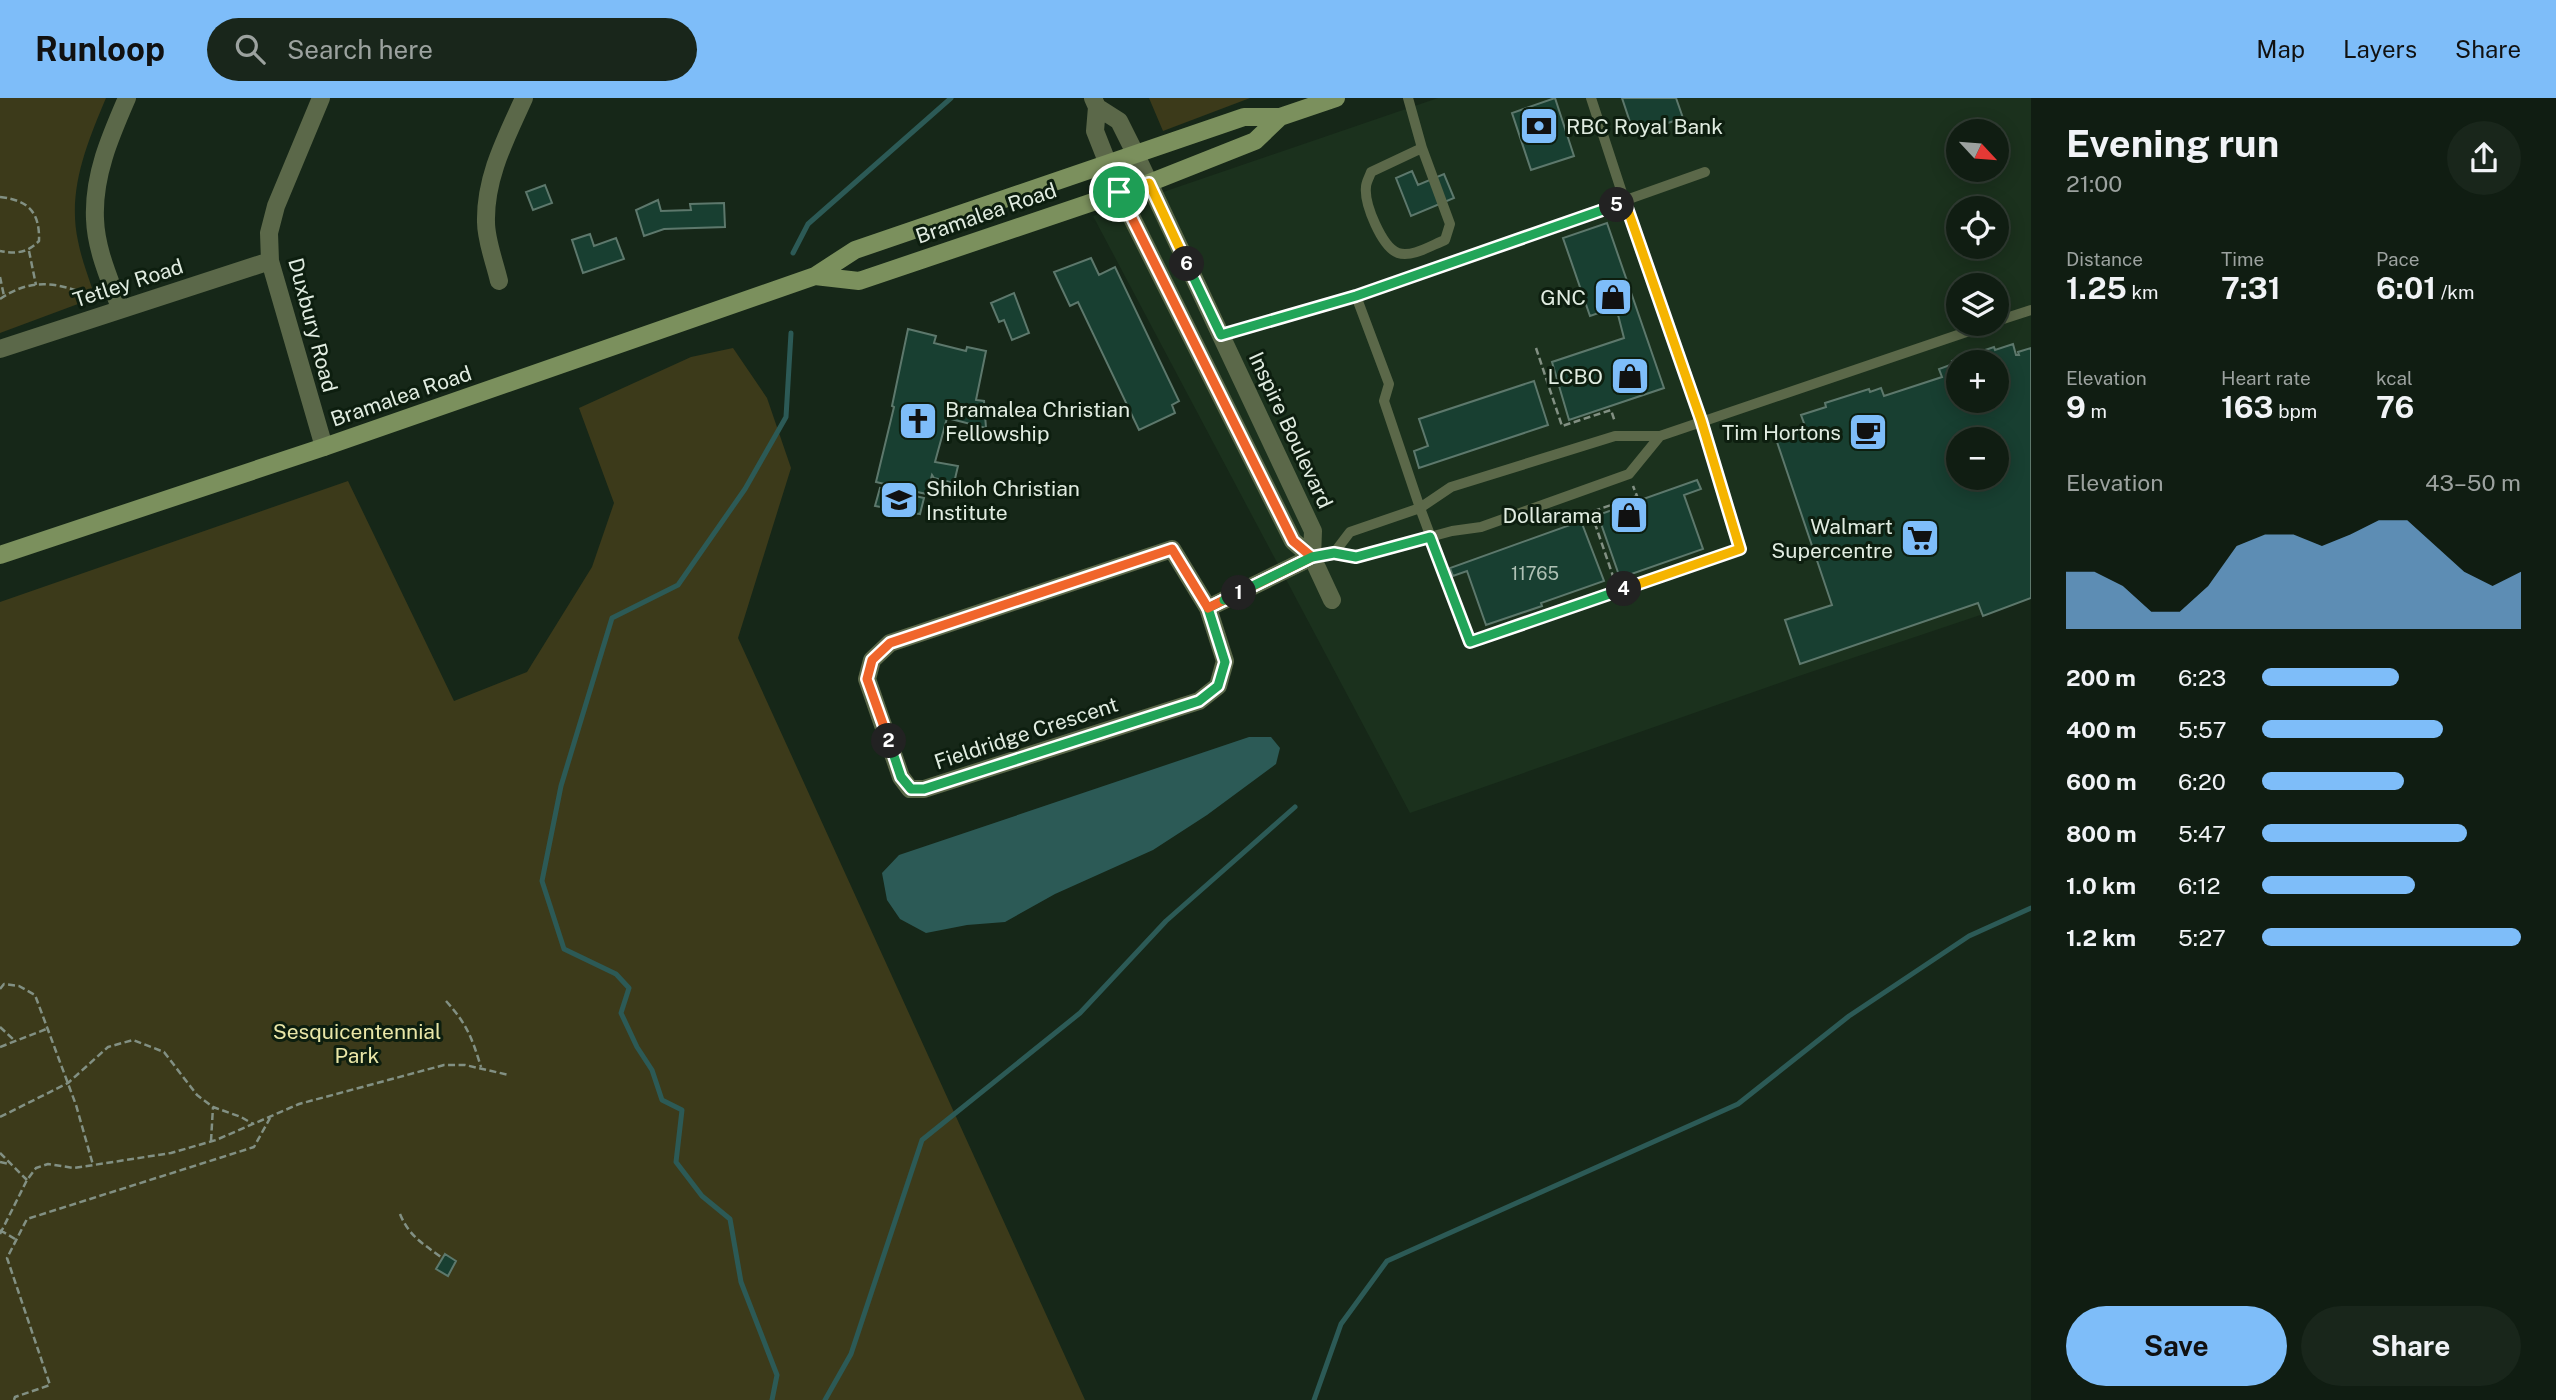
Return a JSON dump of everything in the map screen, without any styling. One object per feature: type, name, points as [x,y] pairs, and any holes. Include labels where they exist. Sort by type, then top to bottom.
[{"type":"main road","name":"Bramalea Road","points":[[0,555],[324,447],[815,276],[855,250],[1135,153],[1244,117],[1280,117],[1336,98]]},
{"type":"main road","name":"Bramalea Road","points":[[815,276],[859,281],[1149,183],[1255,141],[1280,117]]},
{"type":"street","points":[[115,310],[95,219],[101,164],[127,98]]},
{"type":"street","name":"Duxbury Road","points":[[321,98],[276,206],[269,233],[270,261],[324,447]]},
{"type":"street","points":[[499,281],[486,224],[489,189],[498,157],[524,98]]},
{"type":"street","name":"Inspire Boulevard","points":[[1095,102],[1119,121],[1135,153],[1313,531],[1312,557]]},
{"type":"street","name":"Inspire Boulevard","points":[[1095,102],[1095,131],[1119,192],[1293,541],[1312,557],[1332,600]]},
{"type":"street","name":"Tetley Road","points":[[0,349],[270,261]]},
{"type":"street","name":"Fieldridge Crescent","points":[[1172,549],[1208,608],[1225,662],[1218,686],[1199,701],[924,789],[911,789],[901,777],[867,679],[872,660],[890,643],[1172,549]]},
{"type":"street","points":[[1208,608],[1312,557]]},
{"type":"lane","points":[[1408,98],[1422,148],[1450,223],[1445,240],[1414,253],[1399,253],[1383,242],[1368,204],[1366,187],[1371,172],[1422,148]]},
{"type":"lane","points":[[1356,296],[1390,384],[1384,401],[1430,537],[1470,642],[1740,549],[1701,420],[1591,98]]},
{"type":"lane","points":[[1221,335],[1356,296],[1705,172]]},
{"type":"lane","points":[[2009,317],[2031,310]]},
{"type":"lane","points":[[1334,553],[1350,532],[1420,508],[1451,487],[1615,436],[1660,436],[1954,336]]},
{"type":"lane","points":[[1312,557],[1334,553],[1356,557],[1430,537],[1481,527],[1629,474],[1660,436]]},
{"type":"path","points":[[0,197],[23,202],[34,212],[39,228],[39,241],[29,251],[0,251]]},
{"type":"path","points":[[29,251],[36,285]]},
{"type":"path","points":[[0,277],[4,296]]},
{"type":"path","points":[[0,299],[15,289],[46,283],[95,297],[115,310]]},
{"type":"path","points":[[1591,512],[1619,591]]},
{"type":"path","points":[[0,989],[4,984],[19,986],[35,995],[68,1083],[93,1166]]},
{"type":"path","points":[[446,1002],[463,1020],[471,1034],[481,1067]]},
{"type":"path","points":[[0,1027],[15,1041]]},
{"type":"path","points":[[0,1047],[49,1028]]},
{"type":"path","points":[[0,1117],[68,1083],[108,1047],[133,1040],[164,1052],[197,1095],[212,1107],[253,1124]]},
{"type":"path","points":[[16,1239],[0,1232],[27,1180],[36,1168],[48,1164],[74,1168],[171,1153],[211,1141],[299,1104],[444,1065],[481,1067],[509,1075]]},
{"type":"path","points":[[211,1141],[212,1107]]},
{"type":"path","points":[[14,1400],[15,1397],[50,1385],[7,1258],[27,1219],[254,1147],[271,1116]]},
{"type":"path","points":[[0,1153],[27,1180]]},
{"type":"path","points":[[0,1163],[9,1164]]},
{"type":"path","points":[[400,1214],[412,1236],[441,1257]]},
{"type":"shaded area","points":[[1438,98],[2031,98],[2031,598],[1799,676],[1410,813],[1093,216]]},
{"type":"green space","points":[[0,98],[106,98],[86,150],[75,204],[78,241],[92,288],[86,301],[0,333]]},
{"type":"green space","points":[[1149,98],[1250,98],[1163,131]]},
{"type":"green space","name":"Sesquicentennial Park","points":[[733,348],[767,398],[791,468],[738,638],[1085,1400],[0,1400],[0,602],[348,481],[454,701],[527,672],[592,567],[614,503],[579,408],[691,357]]},
{"type":"water","points":[[1249,737],[1271,737],[1280,748],[1276,764],[1207,815],[1153,850],[1055,894],[1005,922],[967,925],[926,933],[900,919],[887,900],[882,873],[899,855]]},
{"type":"building","points":[[1555,98],[1574,156],[1531,170],[1512,113]]},
{"type":"building","points":[[1622,98],[1676,98],[1683,118],[1634,134]]},
{"type":"building","points":[[1412,171],[1418,185],[1444,174],[1454,198],[1411,216],[1396,178]]},
{"type":"building","points":[[545,185],[552,203],[533,210],[526,192]]},
{"type":"building","points":[[658,200],[661,211],[691,210],[690,204],[724,203],[725,227],[664,229],[644,236],[636,210]]},
{"type":"building","points":[[1607,223],[1664,388],[1569,420],[1552,362],[1624,338],[1616,307],[1590,316],[1563,238]]},
{"type":"building","points":[[590,234],[594,246],[616,238],[624,259],[583,273],[572,240]]},
{"type":"building","points":[[1091,258],[1099,275],[1115,267],[1179,401],[1172,405],[1175,413],[1139,430],[1078,302],[1070,306],[1054,272]]},
{"type":"building","points":[[1014,293],[1029,333],[1012,340],[1004,320],[999,322],[991,303]]},
{"type":"building","name":"Bramalea Christian Fellowship","points":[[908,329],[936,336],[934,343],[966,351],[967,347],[986,351],[976,400],[984,401],[986,428],[947,418],[935,462],[958,466],[954,483],[934,478],[932,475],[927,494],[907,490],[906,494],[924,498],[920,514],[875,506],[880,488],[901,493],[902,488],[876,482],[894,407],[892,406]]},
{"type":"building","name":"Walmart Supercentre","points":[[2013,344],[2016,355],[2019,355],[2018,352],[2031,348],[2031,598],[1983,616],[1978,603],[1800,664],[1785,620],[1832,605],[1775,436],[1805,426],[1801,415],[1826,407],[1825,403],[1869,389],[1870,392],[1881,388],[1884,396],[1942,377],[1939,369],[1946,366],[1946,413],[2009,413],[2009,350],[1995,350]]},
{"type":"building","points":[[1534,381],[1548,425],[1419,468],[1414,451],[1428,446],[1419,419]]},
{"type":"building","points":[[1697,480],[1701,489],[1684,495],[1703,549],[1620,578],[1598,515]]},
{"type":"building","points":[[1581,521],[1604,581],[1486,625],[1467,571],[1453,576],[1450,568]]},
{"type":"building","points":[[445,1254],[456,1261],[448,1276],[436,1269]]},
{"type":"waterway","points":[[793,253],[808,224],[951,98]]},
{"type":"waterway","points":[[772,1400],[777,1375],[741,1282],[730,1219],[702,1196],[676,1162],[682,1110],[662,1100],[652,1070],[637,1047],[621,1013],[629,988],[616,974],[564,949],[542,881],[561,786],[612,618],[678,585],[745,489],[786,417],[791,333]]},
{"type":"waterway","points":[[825,1400],[851,1354],[922,1140],[1080,1013],[1166,921],[1295,807]]},
{"type":"waterway","points":[[1314,1400],[1341,1324],[1387,1261],[1738,1104],[1849,1016],[1969,936],[2031,908]]},
{"type":"place","name":"RBC Royal Bank","points":[[1539,126]]},
{"type":"place","name":"GNC","points":[[1613,297]]},
{"type":"place","name":"LCBO","points":[[1630,376]]},
{"type":"place","name":"Bramalea Christian Fellowship","points":[[918,421]]},
{"type":"place","name":"Tim Hortons","points":[[1868,432]]},
{"type":"place","name":"Shiloh Christian Institute","points":[[899,500]]},
{"type":"place","name":"Dollarama","points":[[1629,515]]},
{"type":"place","name":"Walmart Supercentre","points":[[1920,538]]},
{"type":"route","points":[[1119,192],[1149,183],[1221,335],[1356,296],[1625,202],[1701,420],[1740,549],[1470,642],[1430,537],[1356,557],[1334,553],[1312,557],[1260,582],[1208,608],[1172,549],[890,643],[872,660],[867,679],[901,777],[911,789],[924,789],[1199,701],[1218,686],[1225,662],[1208,608],[1312,557],[1293,541],[1119,192]]}]
